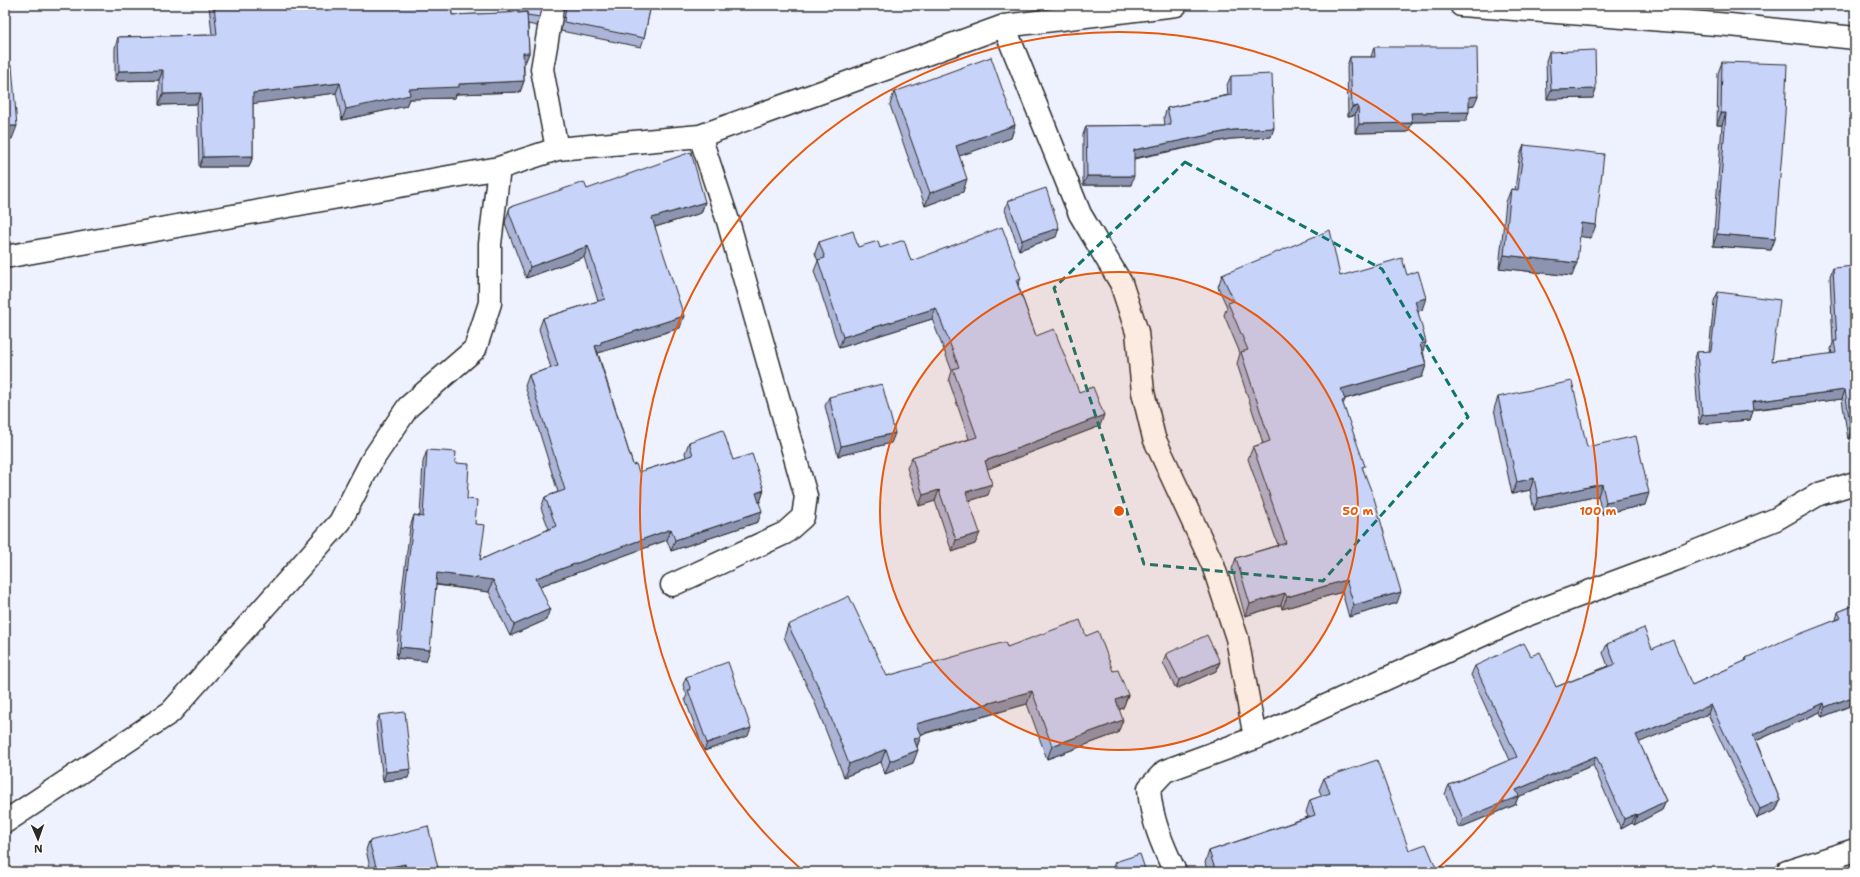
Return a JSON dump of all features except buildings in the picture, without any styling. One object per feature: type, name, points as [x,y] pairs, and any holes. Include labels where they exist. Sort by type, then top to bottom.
[{"type":"street","points":[[554,5],[542,69],[557,149]]},
{"type":"street","points":[[5,257],[499,168],[557,149],[700,136],[1004,26],[1176,5]]},
{"type":"street","points":[[1461,5],[1730,25],[1855,38]]},
{"type":"street","points":[[1004,26],[1080,214],[1121,283],[1137,332],[1143,392],[1154,438],[1213,565],[1237,638],[1255,738]]},
{"type":"street","points":[[672,585],[785,533],[803,517],[806,496],[728,221],[700,136]]},
{"type":"street","points":[[5,822],[171,712],[340,522],[371,462],[408,407],[475,349],[490,304],[490,244],[499,168]]},
{"type":"street","points":[[1175,872],[1158,835],[1150,808],[1149,788],[1165,771],[1255,738],[1524,616],[1682,557],[1776,519],[1819,494],[1855,483]]},
{"type":"street","points":[[1787,872],[1855,850]]},
{"type":"highlighted area","points":[[1185,162],[1382,269],[1468,417],[1323,581],[1144,564],[1054,288]]}]
